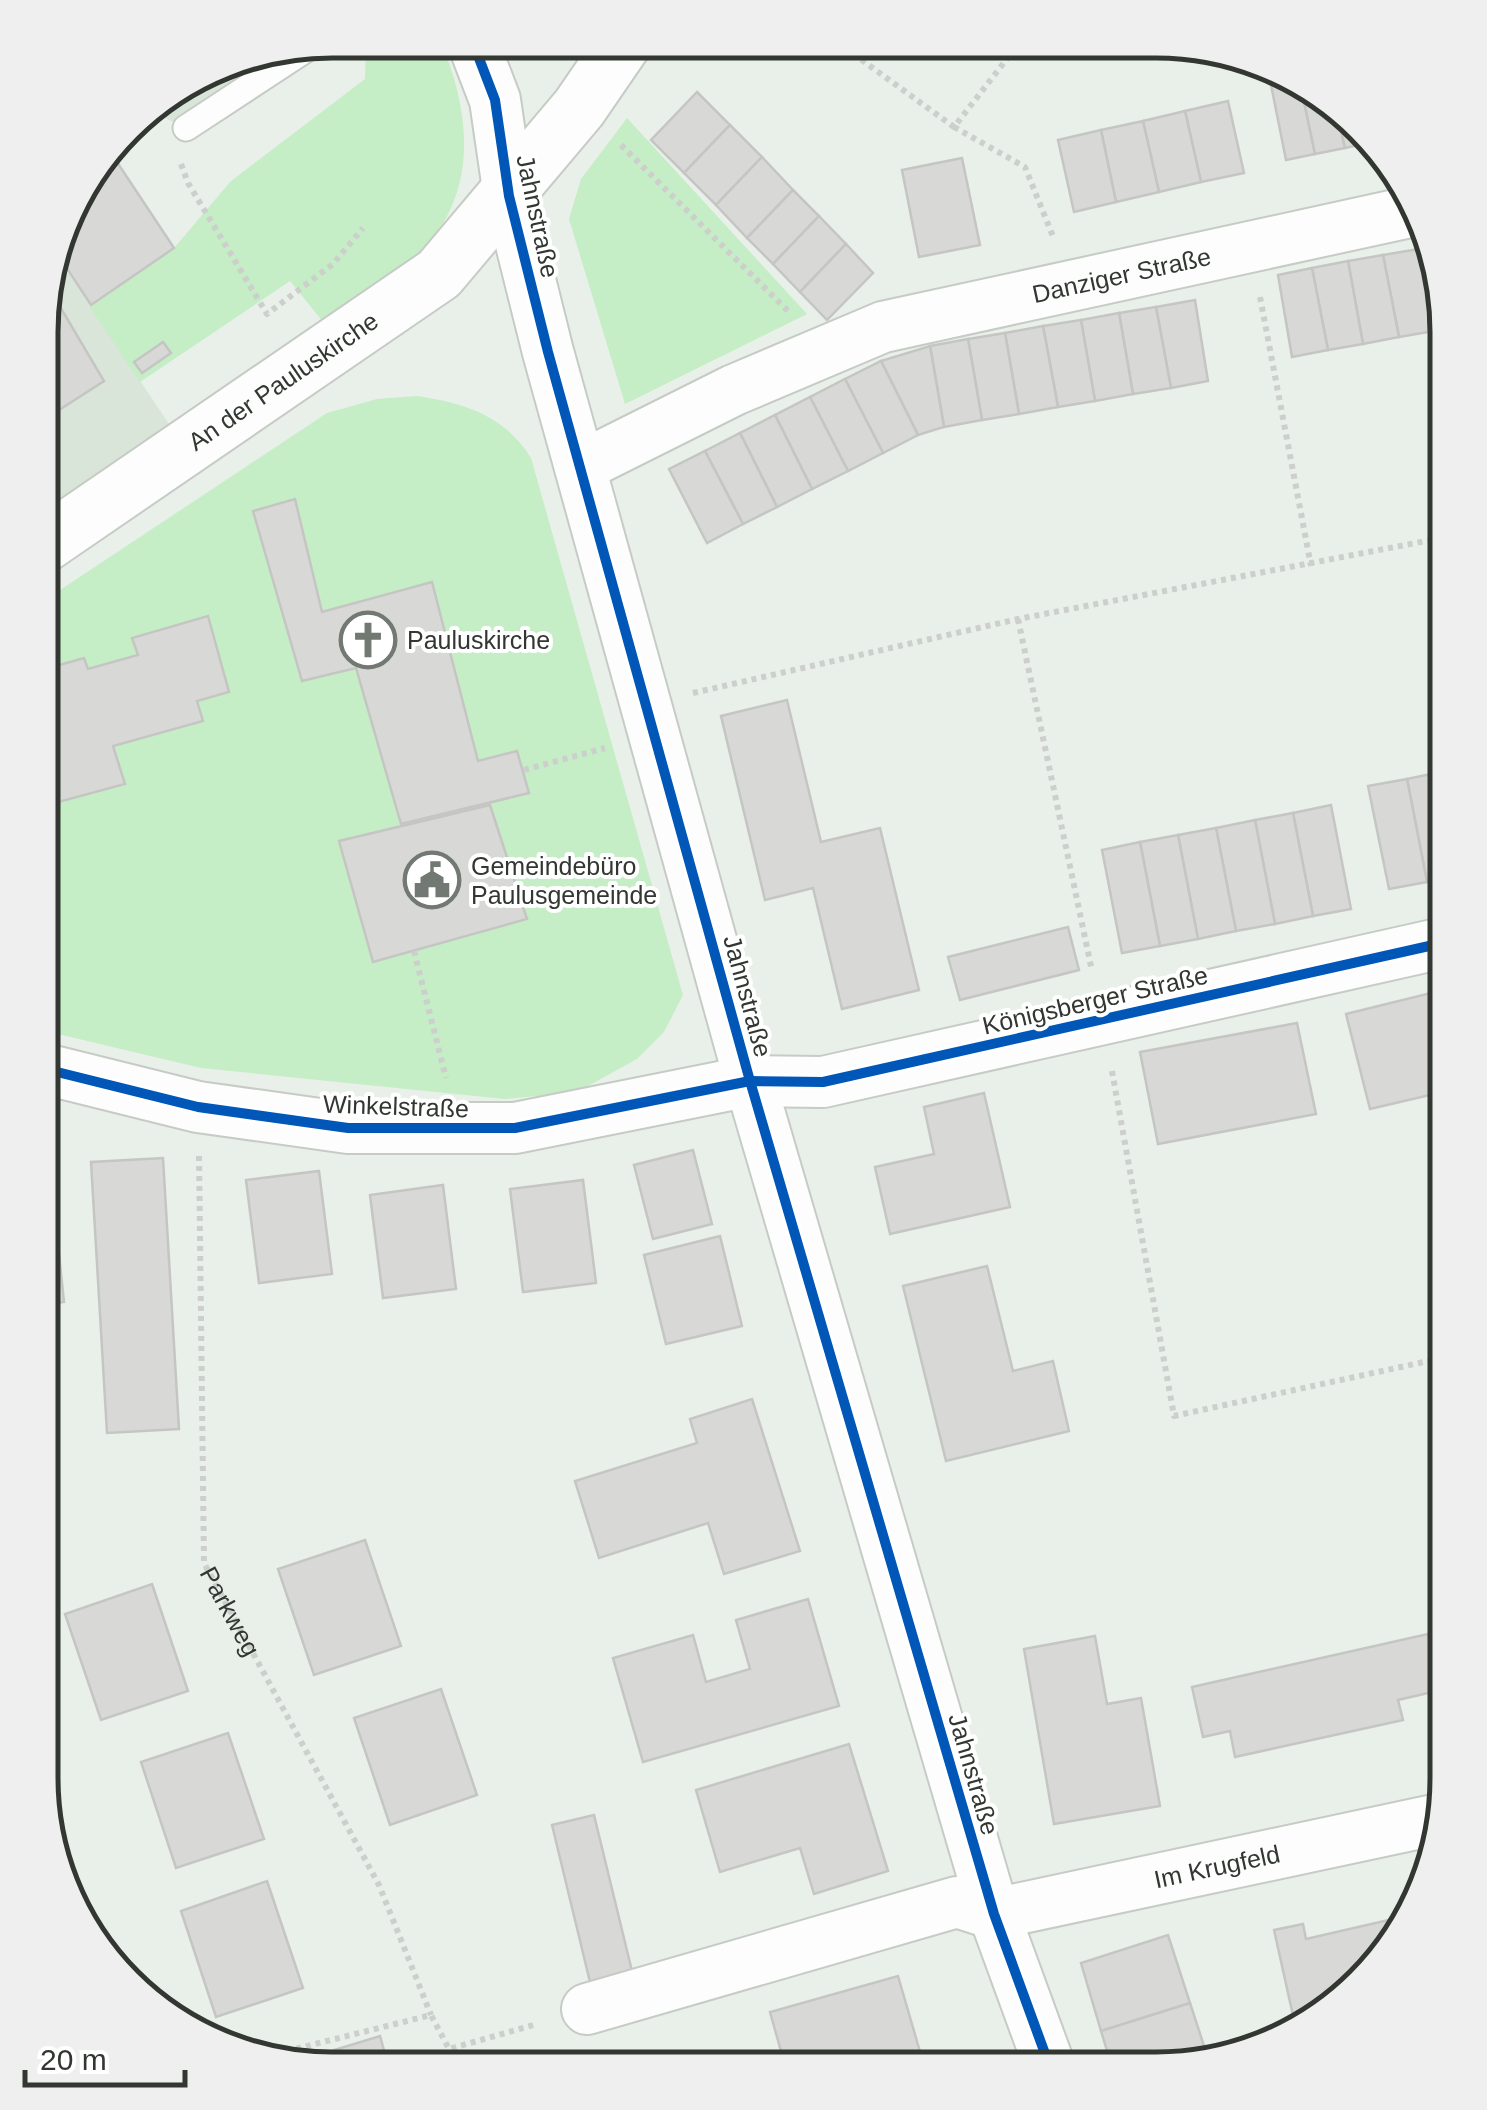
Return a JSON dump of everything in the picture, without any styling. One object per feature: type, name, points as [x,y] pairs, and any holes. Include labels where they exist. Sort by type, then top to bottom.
[{"type":"street","name":"Jahnstraße","points":[[479,58],[495,100],[508,196],[750,1081],[994,1914],[1045,2052]]},
{"type":"street","name":"An der Pauluskirche","points":[[58,535],[415,294],[459,254],[508,196],[612,58]]},
{"type":"street","name":"Danziger Straße","points":[[580,467],[826,348],[882,328],[1402,214]]},
{"type":"street","name":"Königsberger Straße","points":[[750,1081],[823,1082],[1430,946]]},
{"type":"street","name":"Winkelstraße","points":[[58,1072],[198,1107],[348,1128],[516,1128],[750,1081]]},
{"type":"street","name":"Im Krugfeld","points":[[994,1914],[1425,1822]]},
{"type":"street","points":[[587,2010],[957,1902],[994,1914]]},
{"type":"lane","points":[[186,128],[288,62]]},
{"type":"path","points":[[859,58],[954,127],[1025,167],[1074,288]]},
{"type":"path","points":[[954,127],[1008,58]]},
{"type":"path","points":[[186,128],[180,161],[188,183],[267,314],[333,264],[363,228]]},
{"type":"path","points":[[608,132],[826,348]]},
{"type":"path","points":[[1251,248],[1311,566]]},
{"type":"path","points":[[524,770],[652,719],[1018,619],[1430,541]]},
{"type":"path","points":[[1018,619],[1102,1019],[1174,1416],[1429,1361]]},
{"type":"path","points":[[414,951],[458,1128]]},
{"type":"path","points":[[294,2050],[431,2016],[449,2049],[587,2010]]},
{"type":"shaded area","points":[[287,62],[186,128],[163,117],[227,78]]},
{"type":"shaded area","points":[[65,269],[179,439],[58,522],[58,332]]},
{"type":"green space","points":[[366,58],[447,58],[458,95],[464,152],[452,206],[438,231],[407,264],[324,323],[290,281],[140,382],[90,307],[174,248],[231,181],[365,79]]},
{"type":"green space","points":[[627,118],[807,314],[625,404],[569,219],[581,179]]},
{"type":"green space","points":[[417,396],[467,407],[508,431],[531,458],[683,995],[664,1032],[637,1059],[577,1092],[505,1099],[201,1068],[58,1034],[58,591],[327,413],[377,399]]},
{"type":"building","points":[[1271,85],[1304,102],[1315,154],[1286,160]]},
{"type":"building","points":[[697,92],[730,125],[684,173],[651,140]]},
{"type":"building","points":[[1228,101],[1244,173],[1201,182],[1185,111]]},
{"type":"building","points":[[1304,102],[1341,131],[1345,148],[1315,154]]},
{"type":"building","points":[[1185,111],[1201,182],[1159,192],[1143,121]]},
{"type":"building","points":[[1143,121],[1159,192],[1116,202],[1101,130]]},
{"type":"building","points":[[730,125],[762,157],[716,205],[684,173]]},
{"type":"building","points":[[1101,130],[1116,202],[1074,212],[1058,140]]},
{"type":"building","points":[[1341,131],[1356,146],[1345,148]]},
{"type":"building","points":[[762,157],[793,190],[747,238],[716,205]]},
{"type":"building","points":[[962,158],[980,245],[919,257],[902,170]]},
{"type":"building","points":[[117,162],[174,248],[91,305],[66,267],[86,211]]},
{"type":"building","points":[[793,190],[819,216],[773,264],[747,238]]},
{"type":"building","points":[[819,216],[846,244],[800,292],[773,264]]},
{"type":"building","points":[[846,244],[873,273],[827,320],[800,292]]},
{"type":"building","points":[[1416,249],[1430,332],[1399,337],[1383,255]]},
{"type":"building","points":[[1383,255],[1399,337],[1363,344],[1348,261]]},
{"type":"building","points":[[1348,261],[1363,344],[1328,350],[1312,268]]},
{"type":"building","points":[[1312,268],[1328,350],[1292,357],[1278,275]]},
{"type":"building","points":[[1195,300],[1208,381],[1171,388],[1156,307]]},
{"type":"building","points":[[59,306],[104,381],[58,411]]},
{"type":"building","points":[[1156,307],[1171,388],[1133,394],[1119,313]]},
{"type":"building","points":[[1119,313],[1133,394],[1095,401],[1081,320]]},
{"type":"building","points":[[1081,320],[1095,401],[1058,407],[1043,326]]},
{"type":"building","points":[[1043,326],[1058,407],[1019,414],[1005,333]]},
{"type":"building","points":[[1005,333],[1019,414],[982,420],[968,339]]},
{"type":"building","points":[[968,339],[982,420],[944,427],[930,346]]},
{"type":"building","points":[[163,342],[171,353],[142,373],[134,362]]},
{"type":"building","points":[[930,346],[944,427],[918,435],[881,361]]},
{"type":"building","points":[[881,361],[918,435],[883,453],[845,379]]},
{"type":"building","points":[[845,379],[883,453],[848,471],[810,397]]},
{"type":"building","points":[[810,397],[848,471],[812,489],[775,415]]},
{"type":"building","points":[[775,415],[812,489],[777,507],[740,433]]},
{"type":"building","points":[[740,433],[777,507],[743,524],[705,451]]},
{"type":"building","points":[[705,451],[743,524],[707,543],[669,469]]},
{"type":"building","name":"Pauluskirche","points":[[295,499],[322,612],[432,582],[478,761],[517,751],[529,793],[401,824],[356,668],[302,681],[253,511]]},
{"type":"building","points":[[208,616],[229,692],[197,701],[203,721],[113,746],[125,784],[58,802],[58,665],[84,658],[88,669],[138,655],[132,638]]},
{"type":"building","points":[[787,700],[821,842],[880,828],[919,990],[842,1009],[813,888],[765,900],[721,716]]},
{"type":"building","points":[[1430,774],[1430,881],[1427,882],[1407,779]]},
{"type":"building","points":[[1407,779],[1427,882],[1389,889],[1368,786]]},
{"type":"building","name":"Gemeindebüro Paulusgemeinde","points":[[490,805],[527,919],[373,962],[339,841]]},
{"type":"building","points":[[1331,805],[1351,909],[1313,916],[1293,813]]},
{"type":"building","points":[[1293,813],[1313,916],[1275,924],[1255,820]]},
{"type":"building","points":[[1255,820],[1275,924],[1236,931],[1216,828]]},
{"type":"building","points":[[1216,828],[1236,931],[1198,939],[1178,835]]},
{"type":"building","points":[[1178,835],[1198,939],[1160,946],[1140,842]]},
{"type":"building","points":[[1140,842],[1160,946],[1122,953],[1102,850]]},
{"type":"building","points":[[1068,927],[1079,970],[960,1000],[948,957]]},
{"type":"building","points":[[1430,993],[1429,1095],[1370,1109],[1346,1014]]},
{"type":"building","points":[[1297,1023],[1316,1114],[1158,1144],[1140,1052]]},
{"type":"building","points":[[984,1093],[1010,1207],[890,1234],[875,1167],[934,1154],[924,1107]]},
{"type":"building","points":[[693,1150],[712,1224],[653,1239],[634,1165]]},
{"type":"building","points":[[163,1158],[179,1429],[107,1433],[91,1162]]},
{"type":"building","points":[[319,1171],[332,1274],[259,1283],[246,1180]]},
{"type":"building","points":[[583,1180],[596,1283],[523,1292],[510,1189]]},
{"type":"building","points":[[443,1185],[456,1289],[383,1298],[370,1195]]},
{"type":"building","points":[[720,1236],[742,1326],[666,1344],[644,1255]]},
{"type":"building","points":[[58,1244],[64,1302],[58,1303]]},
{"type":"building","points":[[987,1266],[1013,1371],[1053,1361],[1069,1431],[946,1461],[903,1286]]},
{"type":"building","points":[[752,1399],[800,1551],[724,1574],[708,1523],[599,1558],[575,1481],[697,1443],[690,1419]]},
{"type":"building","points":[[365,1540],[401,1646],[314,1675],[278,1569]]},
{"type":"building","points":[[152,1584],[188,1691],[101,1720],[65,1614]]},
{"type":"building","points":[[808,1599],[839,1706],[643,1762],[613,1658],[693,1635],[706,1682],[750,1669],[736,1620]]},
{"type":"building","points":[[1428,1634],[1429,1639],[1429,1693],[1398,1700],[1403,1720],[1235,1757],[1230,1731],[1203,1737],[1192,1687]]},
{"type":"building","points":[[1095,1636],[1107,1704],[1141,1698],[1160,1806],[1054,1824],[1024,1649]]},
{"type":"building","points":[[441,1689],[477,1795],[390,1825],[354,1718]]},
{"type":"building","points":[[228,1733],[264,1839],[176,1868],[141,1762]]},
{"type":"building","points":[[849,1744],[888,1871],[814,1894],[800,1848],[720,1872],[696,1790]]},
{"type":"building","points":[[594,1815],[632,1971],[590,1982],[552,1825]]},
{"type":"building","points":[[267,1881],[303,1988],[216,2017],[181,1911]]},
{"type":"building","points":[[1389,1920],[1361,1959],[1336,1984],[1293,2015],[1274,1930],[1303,1924],[1306,1939]]},
{"type":"building","points":[[1168,1935],[1190,2003],[1101,2031],[1081,1963]]},
{"type":"building","points":[[898,1976],[920,2052],[781,2052],[770,2012]]},
{"type":"building","points":[[1190,2003],[1204,2047],[1107,2052],[1101,2031]]},
{"type":"building","points":[[380,2036],[384,2052],[335,2052]]},
{"type":"cycle path","points":[[479,58],[495,100],[509,196],[548,352],[750,1081],[994,1914],[1044,2052]]},
{"type":"cycle path","points":[[58,1072],[198,1107],[348,1128],[515,1128],[750,1081],[823,1082],[1430,946]]},
{"type":"place","name":"Pauluskirche","points":[[368,640]]},
{"type":"place","name":"Gemeindebüro Paulusgemeinde","points":[[432,880]]}]
